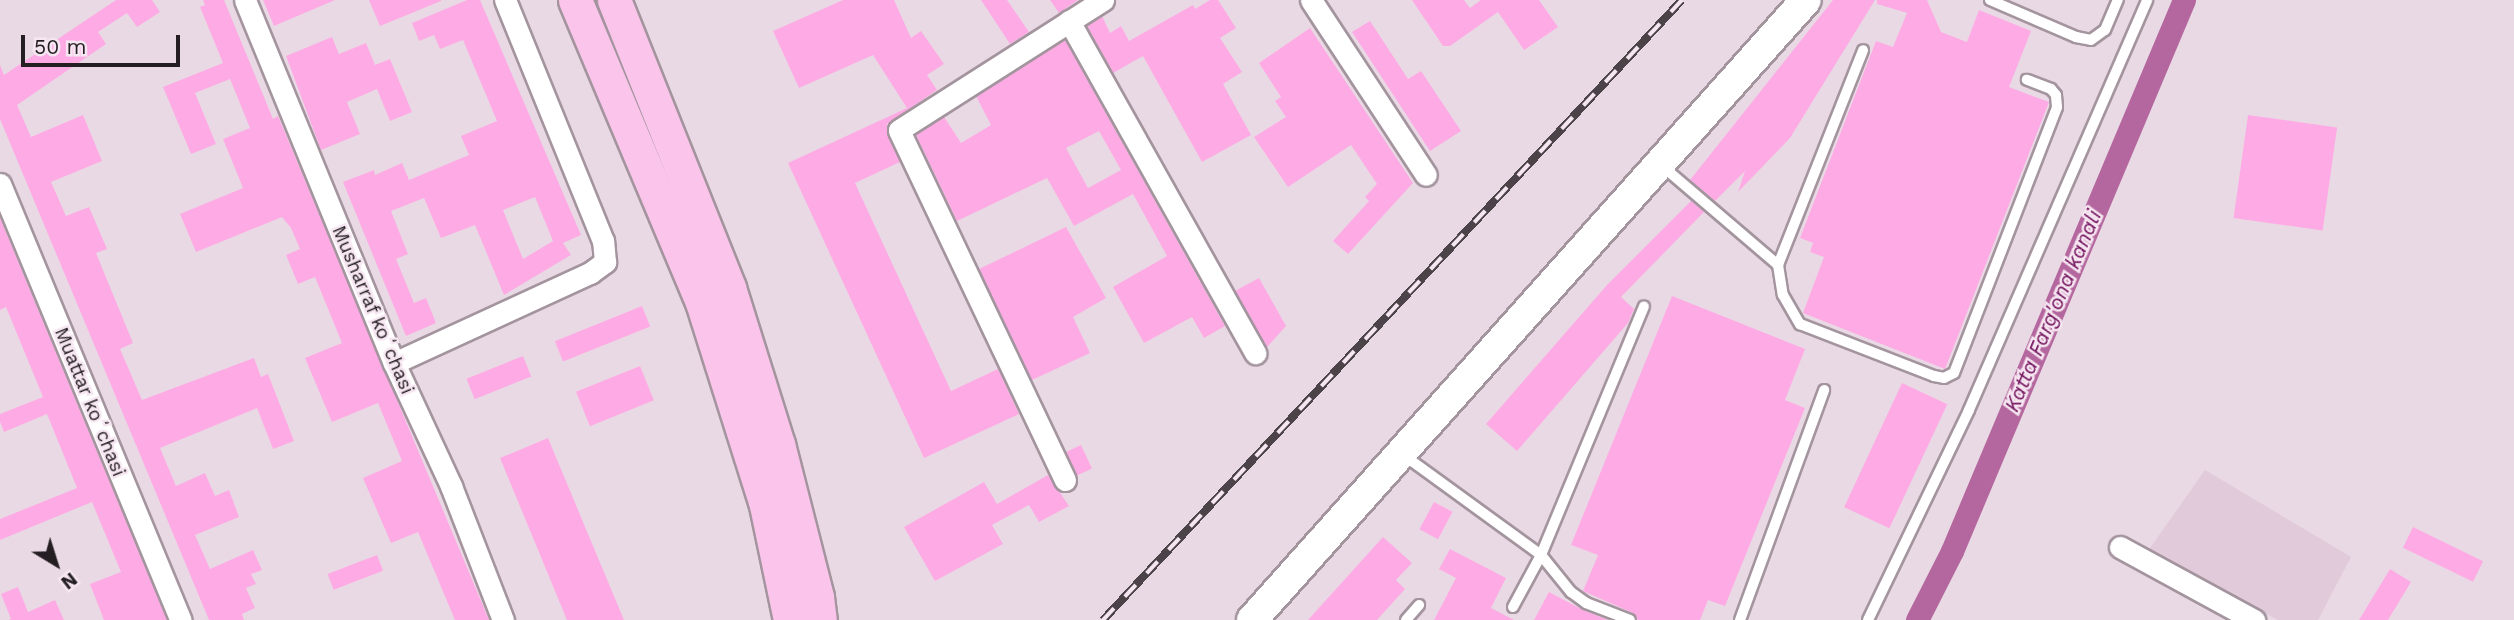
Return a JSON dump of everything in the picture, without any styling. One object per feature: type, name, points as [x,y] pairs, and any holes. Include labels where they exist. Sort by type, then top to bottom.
[{"type":"main road","points":[[575,0],[703,305],[766,505],[789,620]]},
{"type":"main road","points":[[614,0],[729,288],[778,444],[820,620]]},
{"type":"main road","points":[[1262,614],[1400,452],[1805,0]]},
{"type":"street","name":"Musharraf koʻchasi","points":[[245,0],[394,363],[451,486],[503,620]]},
{"type":"street","points":[[394,363],[590,273],[605,262],[603,242],[505,0]]},
{"type":"street","points":[[1065,480],[899,130],[1103,0]]},
{"type":"street","points":[[1311,0],[1426,176]]},
{"type":"street","points":[[1069,21],[1255,354]]},
{"type":"street","name":"Muattar koʻchasi","points":[[0,184],[181,620]]},
{"type":"street","points":[[2120,547],[2254,620]]},
{"type":"lane","points":[[1990,0],[2076,37],[2091,40],[2105,30],[2118,0]]},
{"type":"lane","points":[[1868,620],[1969,410],[2147,0]]},
{"type":"lane","points":[[1863,50],[1778,265],[1783,296],[1800,324],[1944,378],[1954,373],[2057,107],[2056,95],[2050,89],[2027,80]]},
{"type":"lane","points":[[1658,163],[1778,265]]},
{"type":"lane","points":[[1513,607],[1541,555],[1644,306]]},
{"type":"lane","points":[[1740,620],[1824,390]]},
{"type":"lane","points":[[1400,452],[1541,555],[1571,592],[1586,603],[1630,620]]},
{"type":"lane","points":[[1406,620],[1419,605]]},
{"type":"shaded area","points":[[2205,470],[2351,557],[2318,620],[2278,620],[2148,551]]},
{"type":"building","points":[[116,0],[152,0],[160,12],[137,27],[127,13],[98,32],[106,44],[17,105],[31,137],[83,115],[102,161],[51,182],[66,216],[89,207],[107,249],[96,253],[133,343],[120,349],[142,400],[254,358],[261,377],[268,374],[294,441],[273,449],[257,408],[160,448],[176,486],[205,473],[215,496],[229,490],[239,517],[195,535],[210,569],[253,550],[262,570],[251,574],[256,584],[246,588],[255,608],[242,614],[244,620],[209,620],[0,119],[0,65],[4,75]]},
{"type":"building","points":[[203,0],[224,0],[273,119],[278,116],[489,620],[455,620],[418,532],[391,543],[363,478],[402,461],[378,403],[332,422],[305,358],[342,343],[315,277],[298,284],[286,255],[300,249],[291,228],[282,217],[196,252],[180,214],[243,188],[223,139],[250,128],[230,79],[195,93],[216,144],[191,154],[163,87],[223,63],[200,7],[205,5]]},
{"type":"building","points":[[263,0],[335,0],[274,26]]},
{"type":"building","points":[[369,0],[441,0],[441,1],[380,26]]},
{"type":"building","points":[[467,0],[480,0],[581,235],[563,243],[571,255],[504,295],[475,225],[441,238],[424,198],[391,211],[408,254],[396,259],[414,303],[426,298],[436,323],[406,336],[343,182],[374,170],[375,175],[402,163],[409,180],[469,155],[461,136],[497,121],[463,40],[440,49],[434,35],[419,41],[412,23]],"holes":[[[535,197],[553,241],[523,259],[503,210]]]},
{"type":"building","points":[[843,0],[894,0],[911,38],[921,31],[944,64],[927,75],[937,90],[887,124],[887,135],[900,162],[855,183],[951,391],[998,369],[1019,414],[924,458],[788,163],[907,108],[873,55],[799,88],[773,31]]},
{"type":"building","points":[[981,0],[1007,0],[1029,32],[1010,44]]},
{"type":"building","points":[[1050,0],[1078,0],[1059,13]]},
{"type":"building","points":[[1210,0],[1218,0],[1236,28],[1220,38],[1242,72],[1223,84],[1251,135],[1202,162],[1143,56],[1113,73],[1087,26],[1102,16],[1110,33],[1121,26],[1129,41],[1193,5],[1195,9]]},
{"type":"building","points":[[1412,0],[1464,0],[1470,8],[1481,0],[1539,0],[1558,27],[1524,50],[1498,12],[1450,46],[1443,46]]},
{"type":"building","points":[[1833,0],[1875,0],[1790,138],[1738,192],[1745,171],[1715,201],[1690,180]]},
{"type":"building","points":[[1877,0],[1927,0],[1941,32],[1967,42],[1979,10],[2031,31],[2009,87],[2049,102],[1945,369],[1803,313],[1824,257],[1810,252],[1813,243],[1800,238],[1876,41],[1893,47],[1907,13],[1877,4]]},
{"type":"building","points":[[1370,21],[1408,79],[1421,71],[1461,131],[1430,151],[1352,32]]},
{"type":"building","points":[[1310,28],[1413,183],[1348,254],[1333,241],[1369,201],[1365,197],[1377,184],[1351,145],[1288,187],[1254,137],[1286,117],[1275,101],[1281,97],[1259,63]]},
{"type":"building","points":[[332,37],[339,54],[366,43],[375,65],[390,59],[412,112],[390,121],[377,89],[347,102],[360,134],[321,150],[286,56]]},
{"type":"building","points":[[1065,40],[1225,326],[1204,338],[1192,317],[1144,343],[1113,287],[1167,256],[1133,194],[1074,226],[1047,178],[957,221],[916,135],[944,117],[961,143],[991,125],[976,96]],"holes":[[[1099,131],[1121,170],[1088,188],[1066,148]]]},
{"type":"building","points":[[2248,115],[2337,128],[2323,231],[2234,218]]},
{"type":"building","points":[[1691,201],[1704,212],[1621,297],[1634,309],[1628,323],[1517,451],[1486,424],[1607,285]]},
{"type":"building","points":[[0,218],[167,620],[104,620],[90,584],[121,572],[92,502],[0,540],[0,519],[77,488],[47,414],[4,432],[0,422],[0,414],[43,397],[6,307],[0,310]]},
{"type":"building","points":[[1066,227],[1106,298],[1073,317],[1090,353],[1032,380],[979,269]]},
{"type":"building","points":[[1259,278],[1286,326],[1267,347],[1235,291]]},
{"type":"building","points":[[1672,296],[1805,349],[1785,400],[1805,408],[1725,606],[1708,600],[1700,620],[1638,620],[1633,613],[1583,591],[1598,555],[1571,545]]},
{"type":"building","points":[[642,306],[650,326],[563,362],[555,341]]},
{"type":"building","points":[[523,356],[531,376],[475,399],[466,379]]},
{"type":"building","points":[[640,366],[654,400],[590,426],[576,392]]},
{"type":"building","points":[[1902,383],[1947,404],[1889,528],[1844,507]]},
{"type":"building","points":[[548,438],[624,620],[567,620],[500,458]]},
{"type":"building","points":[[1081,445],[1092,469],[1077,476],[1066,452]]},
{"type":"building","points":[[1048,475],[1069,506],[1039,522],[1029,505],[992,525],[1003,544],[935,581],[904,527],[984,482],[997,504]]},
{"type":"building","points":[[1434,502],[1453,512],[1438,539],[1419,529]]},
{"type":"building","points":[[2413,527],[2483,561],[2473,582],[2403,548]]},
{"type":"building","points":[[1383,537],[1412,563],[1396,580],[1405,589],[1377,620],[1308,620]]},
{"type":"building","points":[[1450,549],[1506,578],[1491,608],[1514,620],[1434,620],[1456,578],[1439,569]]},
{"type":"building","points":[[377,555],[383,571],[334,590],[328,574]]},
{"type":"building","points":[[2390,569],[2411,582],[2388,620],[2359,620]]},
{"type":"building","points":[[18,587],[28,612],[55,600],[64,620],[8,620],[11,619],[1,594]]},
{"type":"building","points":[[1549,592],[1583,610],[1608,620],[1534,620]]},
{"type":"waterway","name":"Katta Farg'ona kanali","points":[[1917,620],[1952,551],[2184,0]]},
{"type":"railway","points":[[1103,620],[1682,0]]}]
